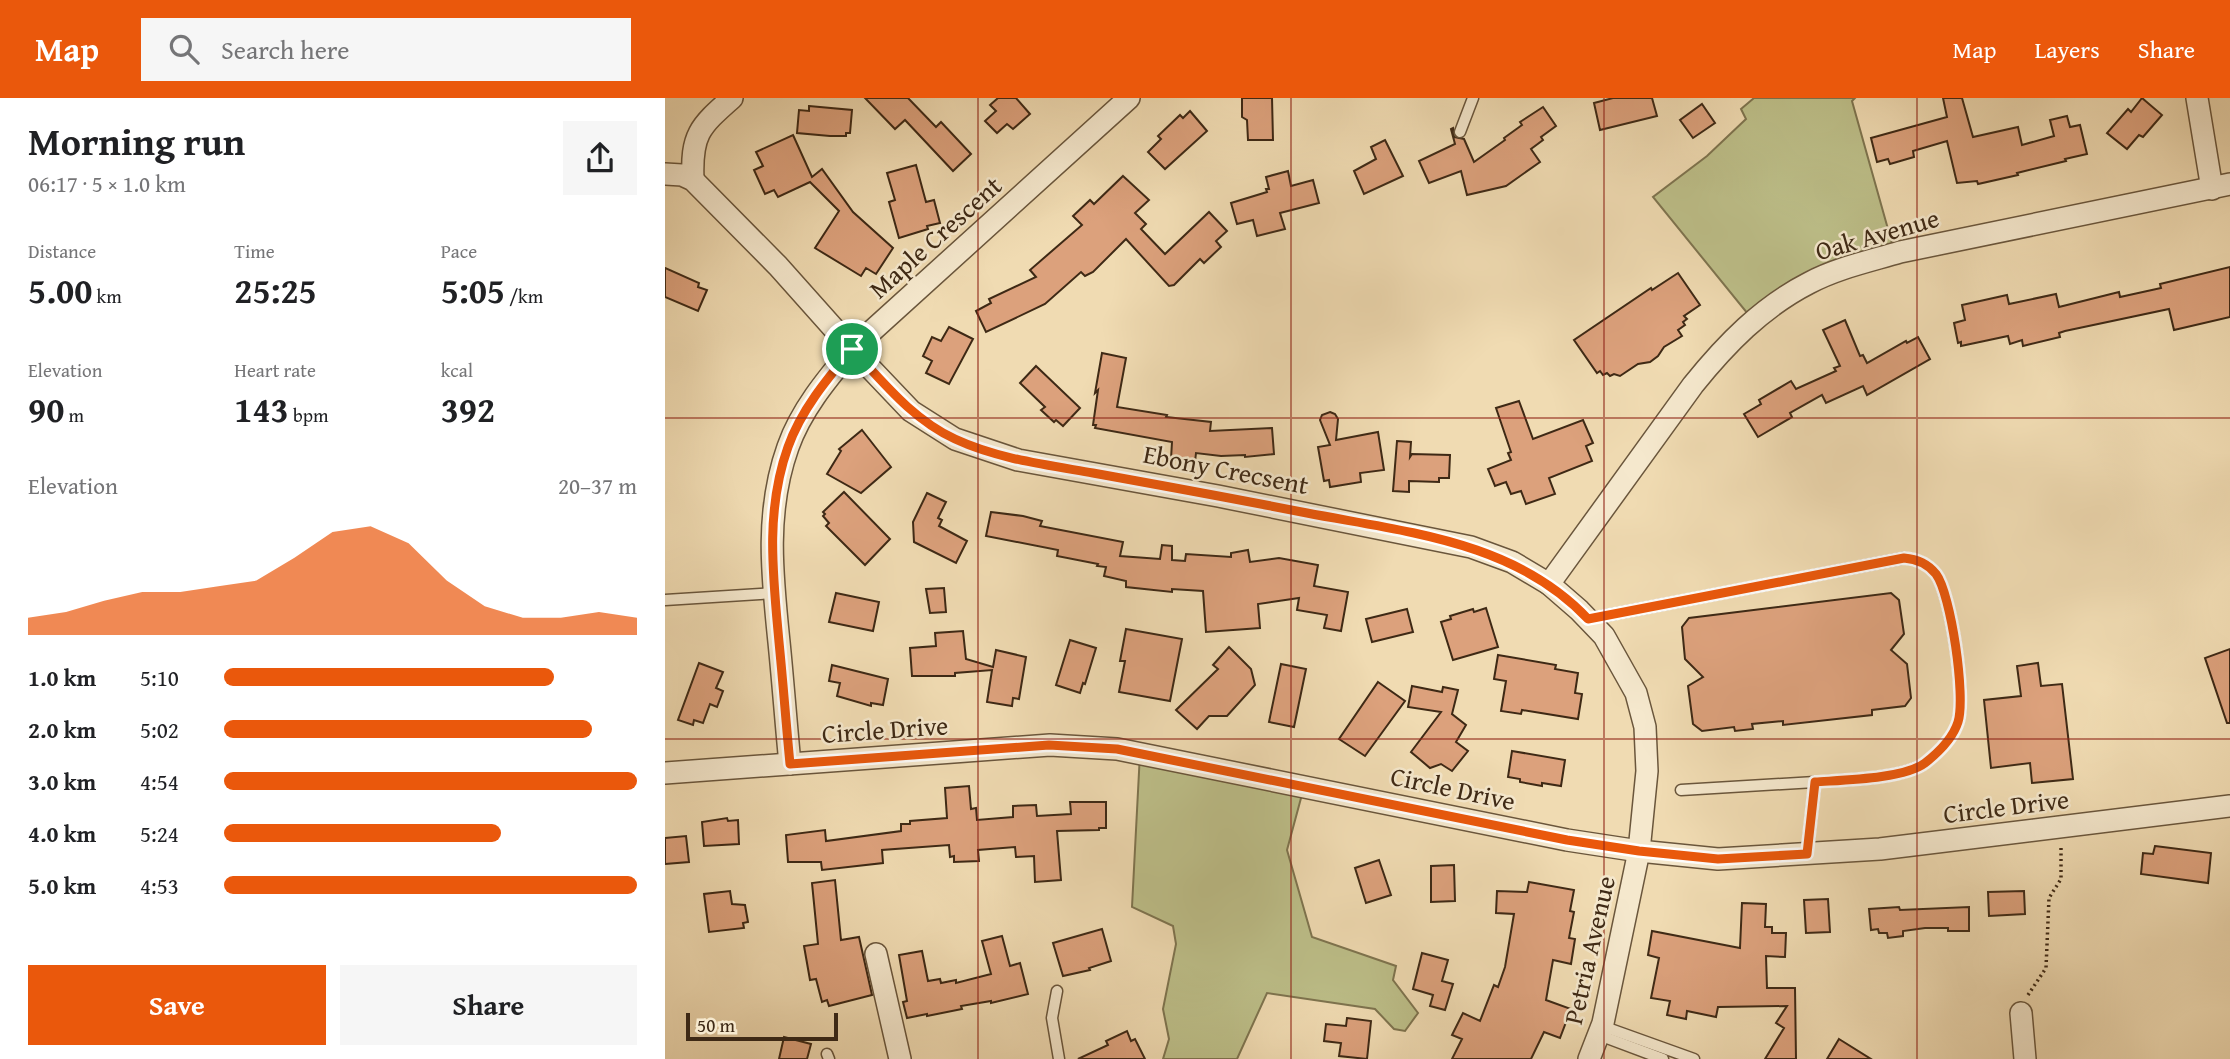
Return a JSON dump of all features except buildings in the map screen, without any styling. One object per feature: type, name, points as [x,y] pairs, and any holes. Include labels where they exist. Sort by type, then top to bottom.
[{"type":"street","points":[[665,174],[682,175],[693,180],[693,145],[698,134],[732,98]]},
{"type":"street","name":"Maple Crescent","points":[[790,764],[771,545],[775,499],[788,445],[822,385],[852,349],[1129,98]]},
{"type":"street","points":[[2197,98],[2221,187]]},
{"type":"street","name":"Ebony Crecsent","points":[[693,180],[778,266],[911,411],[955,439],[1018,460],[1432,537],[1512,562],[1549,584],[1604,636],[1636,693],[1645,727],[1647,771],[1639,851]]},
{"type":"street","name":"Oak Avenue","points":[[1549,584],[1693,385],[1742,330],[1776,302],[1810,282],[1854,265],[1901,252],[2221,187]]},
{"type":"street","name":"Circle Drive","points":[[665,773],[1049,745],[1117,749],[1567,840],[1718,859],[1880,849],[2230,806]]},
{"type":"street","name":"Petria Avenue","points":[[1589,1059],[1601,1030],[1639,851]]},
{"type":"street","points":[[876,954],[900,1059]]},
{"type":"street","points":[[2021,1013],[2025,1059]]},
{"type":"lane","points":[[1460,132],[1473,98]]},
{"type":"lane","points":[[1588,619],[1904,558],[1927,565],[1938,576],[1952,624],[1961,706],[1953,736],[1923,765],[1893,774],[1815,782],[1681,790]]},
{"type":"lane","points":[[665,600],[775,593]]},
{"type":"lane","points":[[1807,854],[1815,782]]},
{"type":"lane","points":[[1057,991],[1052,1018],[1059,1059]]},
{"type":"lane","points":[[1601,1030],[1663,1059]]},
{"type":"lane","points":[[1601,1030],[1694,1059]]},
{"type":"path","points":[[2021,1013],[2029,994],[2046,968],[2049,898],[2061,879],[2060,827]]},
{"type":"green space","points":[[1754,98],[1855,98],[1852,101],[1895,254],[1752,319],[1653,197],[1707,156],[1746,119],[1741,109]]},
{"type":"green space","points":[[1140,753],[1304,787],[1287,850],[1312,937],[1396,966],[1393,980],[1418,1013],[1405,1031],[1394,1029],[1375,1009],[1267,993],[1237,1059],[1163,1059],[1169,1039],[1163,1009],[1176,944],[1173,926],[1132,907]]},
{"type":"route","points":[[852,349],[911,411],[934,428],[978,448],[1018,460],[1432,537],[1471,547],[1512,562],[1549,584],[1588,619],[1904,558],[1914,559],[1927,565],[1938,576],[1952,624],[1959,675],[1959,720],[1953,736],[1923,765],[1893,774],[1815,782],[1807,854],[1718,859],[1567,840],[1117,749],[1049,745],[790,764],[771,545],[776,488],[788,445],[804,414],[822,385],[852,349]]}]
